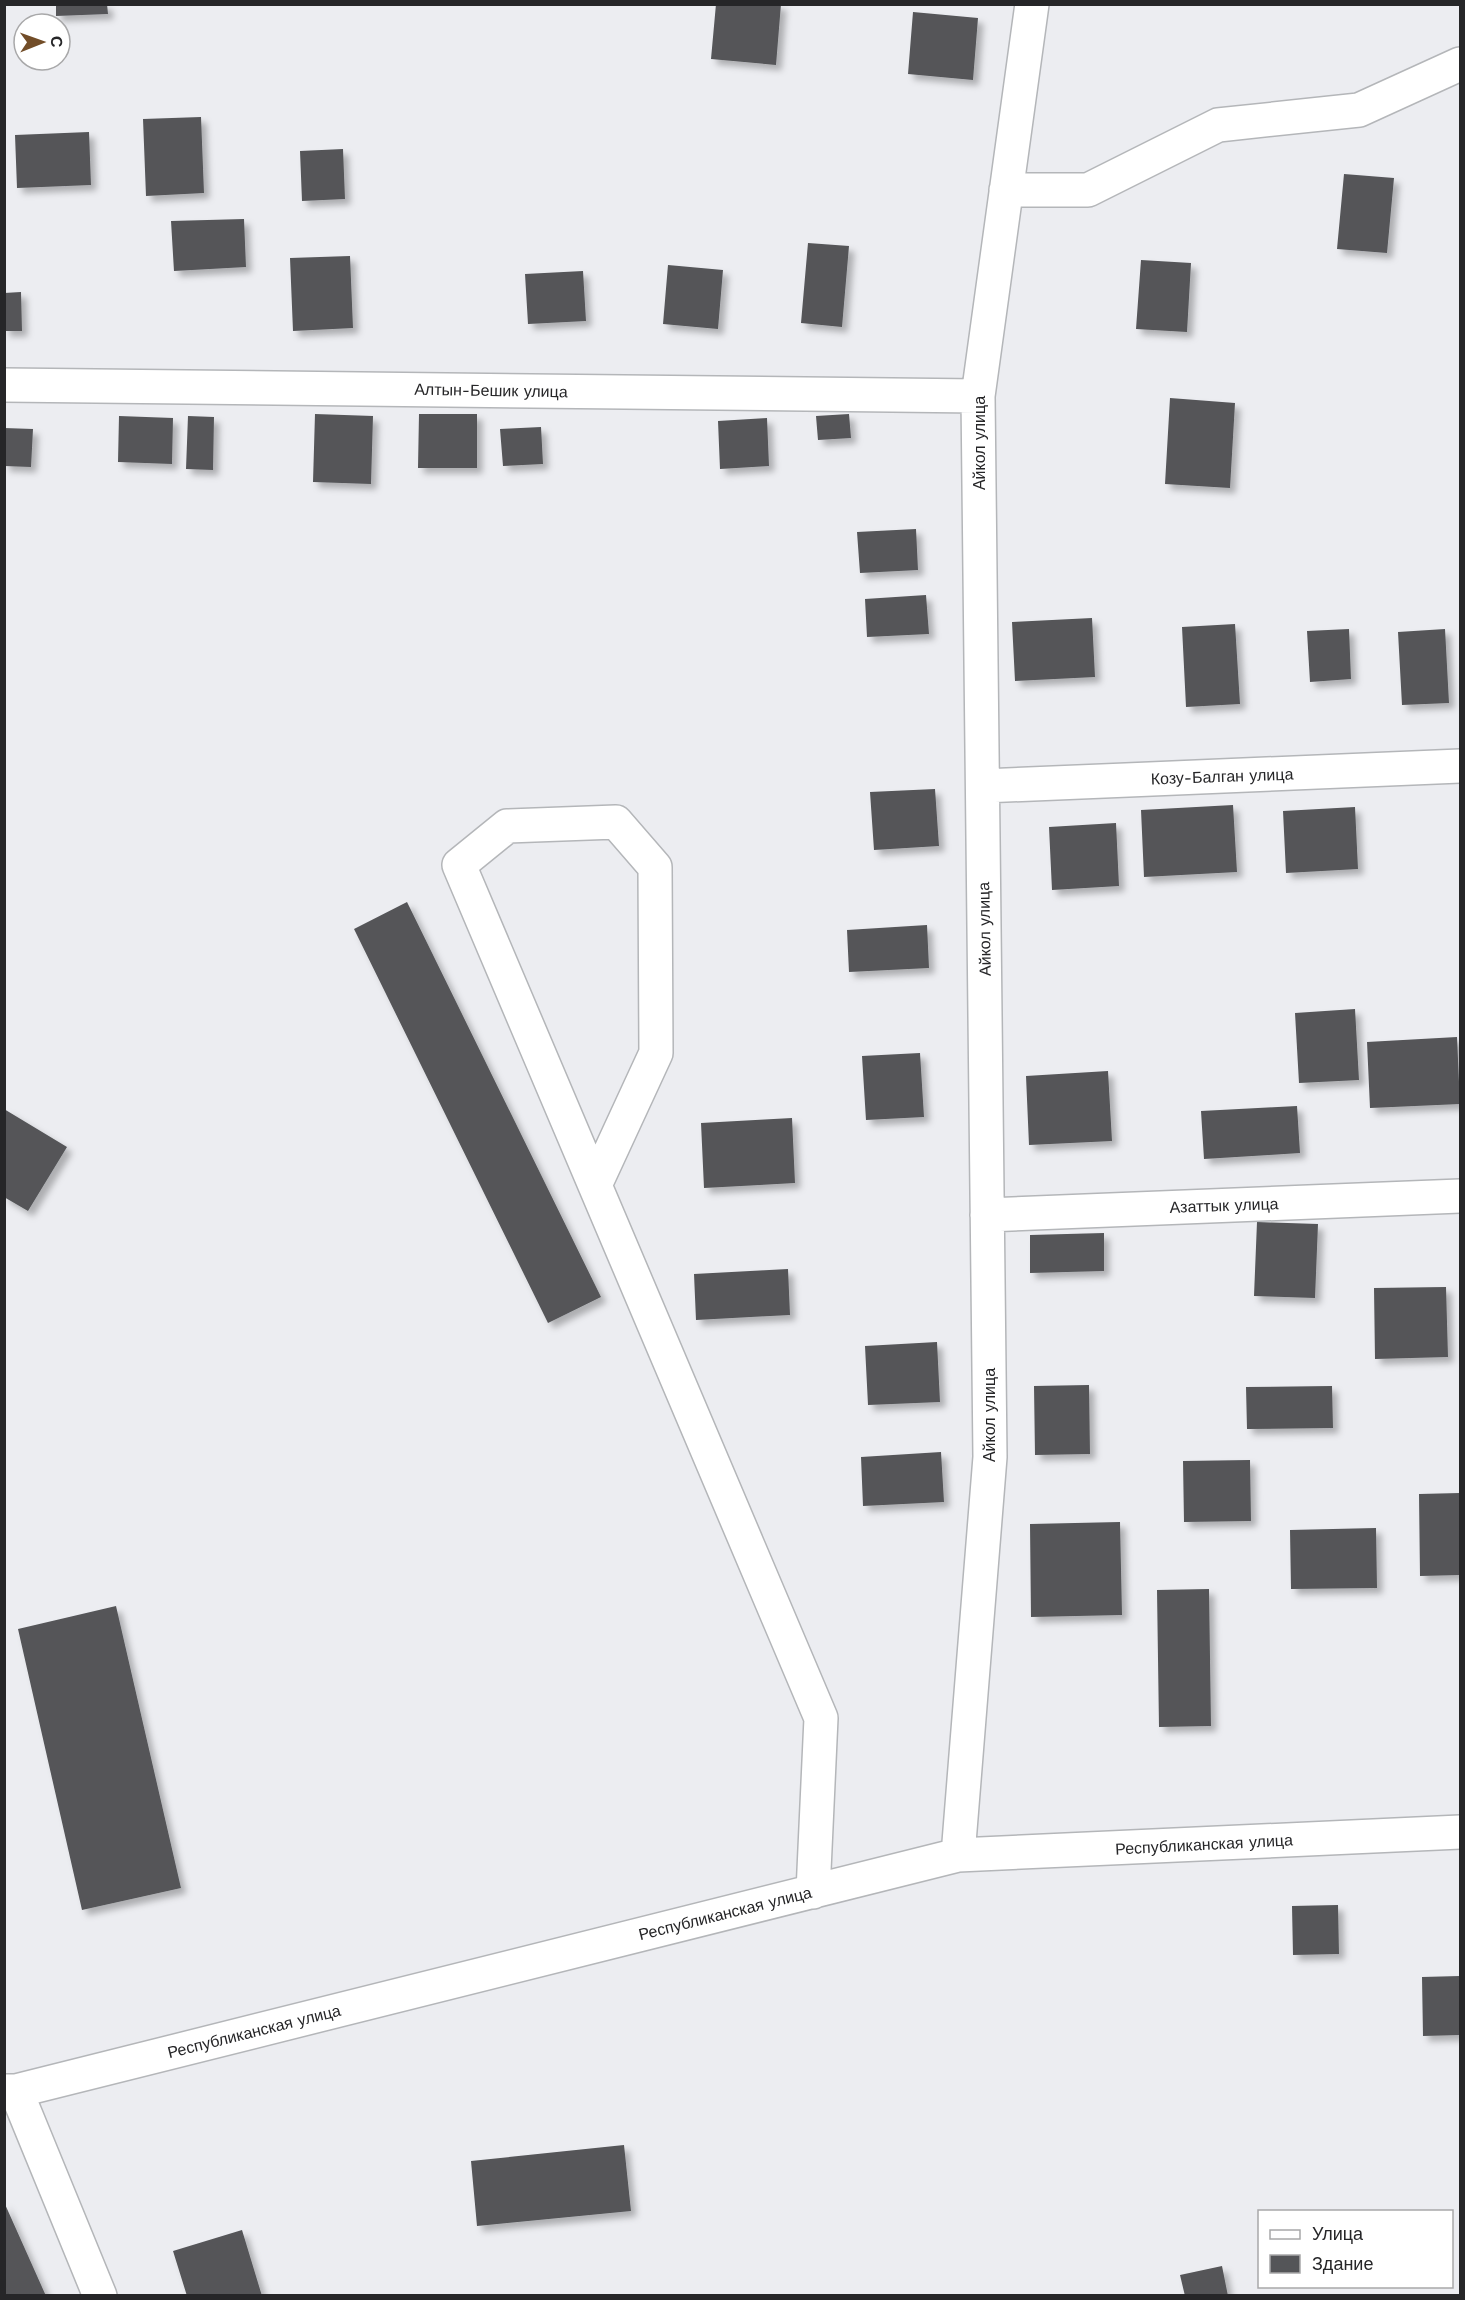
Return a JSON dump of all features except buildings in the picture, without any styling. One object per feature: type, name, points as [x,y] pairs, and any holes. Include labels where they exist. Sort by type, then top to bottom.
[{"type":"street","name":"Айкол улица","points":[[958,1855],[990,1457],[978,396],[1032,4]]},
{"type":"street","points":[[1006,190],[1088,190],[1218,124],[1359,110],[1461,63]]},
{"type":"street","name":"Алтын-Бешик улица","points":[[4,385],[978,396]]},
{"type":"street","name":"Козу-Балган улица","points":[[983,786],[1461,766]]},
{"type":"street","points":[[595,1185],[656,1053],[655,867],[616,822],[507,826],[459,865],[821,1718],[813,1892]]},
{"type":"street","name":"Азаттык улица","points":[[987,1215],[1461,1196]]},
{"type":"street","name":"Республиканская улица","points":[[10,2091],[958,1855],[1461,1832]]},
{"type":"street","points":[[10,2091],[100,2295]]}]
